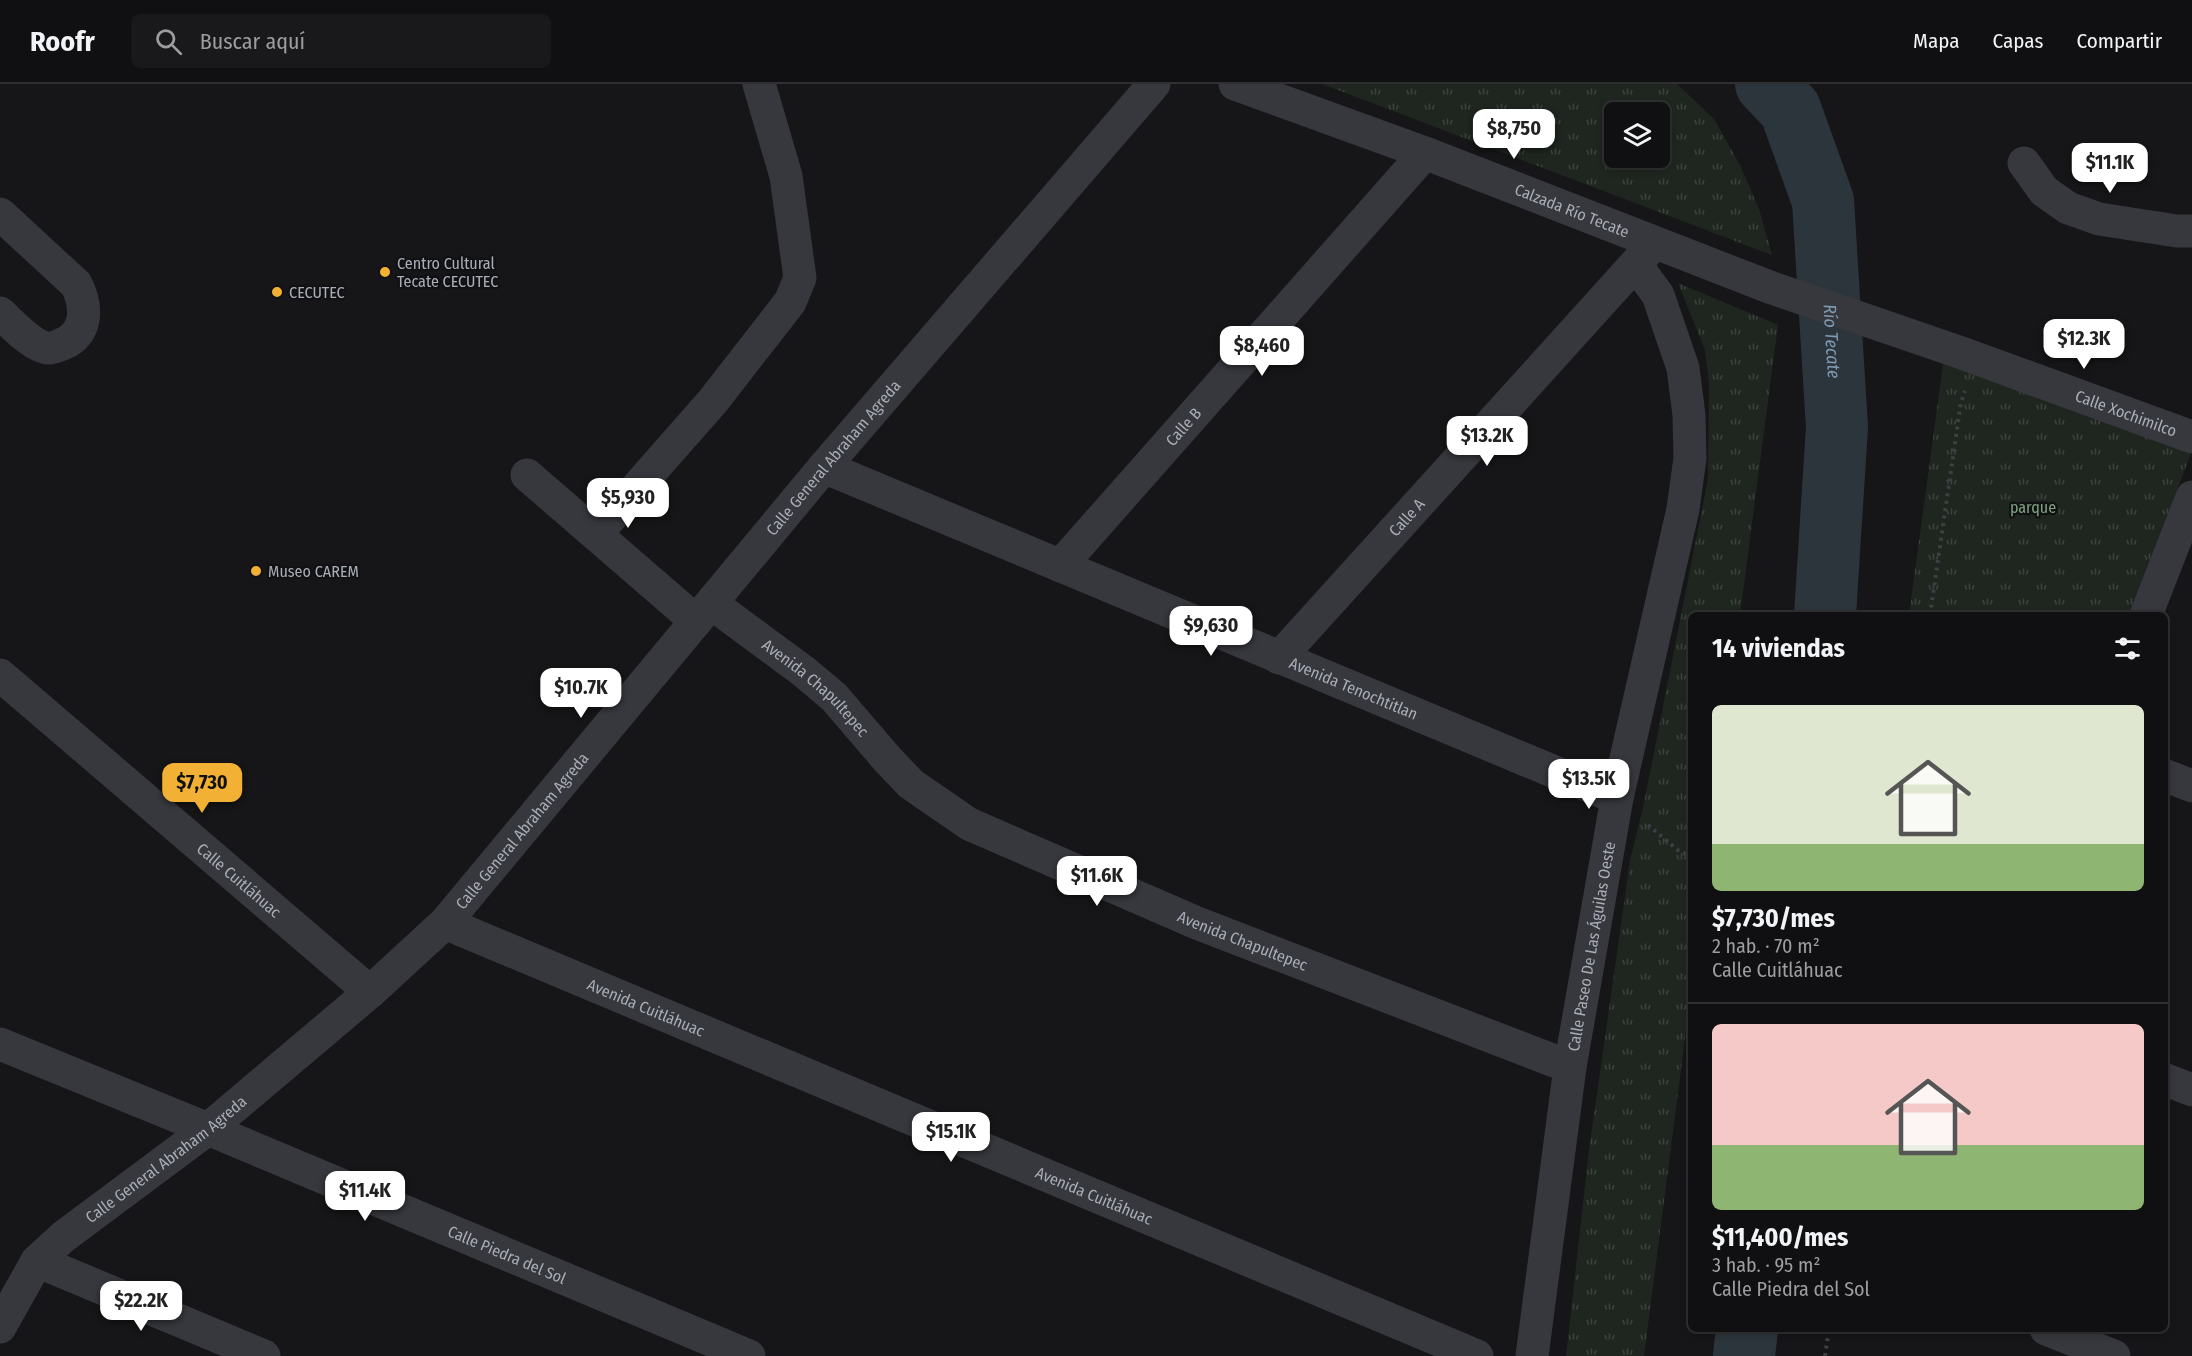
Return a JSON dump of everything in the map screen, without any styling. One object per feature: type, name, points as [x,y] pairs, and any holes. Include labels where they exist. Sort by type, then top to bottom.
[{"type":"street","points":[[596,534],[713,401],[790,302],[800,278],[786,176],[759,84]]},
{"type":"street","name":"Calle General Abraham Agreda","points":[[0,1327],[37,1261],[63,1237],[208,1128],[370,992],[445,923],[824,467],[1154,84]]},
{"type":"street","name":"Calzada Río Tecate","points":[[1235,84],[1425,153],[1646,253],[1772,288]]},
{"type":"street","name":"Calle B","points":[[1060,567],[1425,153]]},
{"type":"street","points":[[2024,163],[2044,191],[2068,208],[2099,219],[2177,231],[2192,231]]},
{"type":"street","points":[[0,214],[76,284],[83,297],[85,312],[81,325],[71,339],[59,346],[49,348],[33,342],[0,313]]},
{"type":"street","name":"Calle A","points":[[1279,658],[1646,253]]},
{"type":"street","name":"Calle Paseo De Las Águilas Oeste","points":[[1532,1356],[1569,1067],[1617,798],[1683,509],[1690,458],[1689,415],[1683,368],[1646,253]]},
{"type":"street","name":"Calle Xochimilco","points":[[1772,288],[1968,355],[2192,436]]},
{"type":"street","name":"Avenida Tenochtitlan","points":[[824,467],[1617,798]]},
{"type":"street","name":"Avenida Chapultepec","points":[[527,475],[596,534],[704,612],[803,671],[834,697],[911,784],[969,824],[1197,923],[1569,1067]]},
{"type":"street","points":[[2147,612],[2192,497]]},
{"type":"street","name":"Calle Cuitláhuac","points":[[0,675],[370,992]]},
{"type":"street","points":[[2168,777],[2192,786]]},
{"type":"street","name":"Avenida Cuitláhuac","points":[[445,923],[1476,1356]]},
{"type":"street","name":"Calle Piedra del Sol","points":[[0,1044],[208,1128],[749,1356]]},
{"type":"street","points":[[2168,1081],[2192,1090]]},
{"type":"street","points":[[37,1261],[264,1356]]},
{"type":"street","points":[[2054,1332],[2114,1356]]},
{"type":"path","points":[[1930,612],[1968,355]]},
{"type":"path","points":[[1679,852],[1688,855]]},
{"type":"path","points":[[1825,1356],[1829,1332]]},
{"type":"green space","points":[[1322,84],[1677,84],[1714,119],[1740,165],[1759,209],[1772,255]]},
{"type":"green space","points":[[1678,283],[1778,325],[1740,612],[1688,612],[1688,1015],[1644,1356],[1566,1356],[1589,1150],[1630,861],[1644,803],[1708,479],[1709,384],[1705,350]]},
{"type":"green space","name":"parque","points":[[1944,357],[2191,454],[2129,612],[1909,612]]},
{"type":"waterway","name":"Río Tecate","points":[[1766,84],[1790,109],[1823,201],[1837,427],[1825,612]]},
{"type":"waterway","name":"Río Tecate","points":[[1744,1356],[1747,1332]]},
{"type":"place","name":"Centro Cultural Tecate CECUTEC","points":[[385,272]]},
{"type":"place","name":"CECUTEC","points":[[277,292]]},
{"type":"place","name":"Museo CAREM","points":[[256,571]]}]
